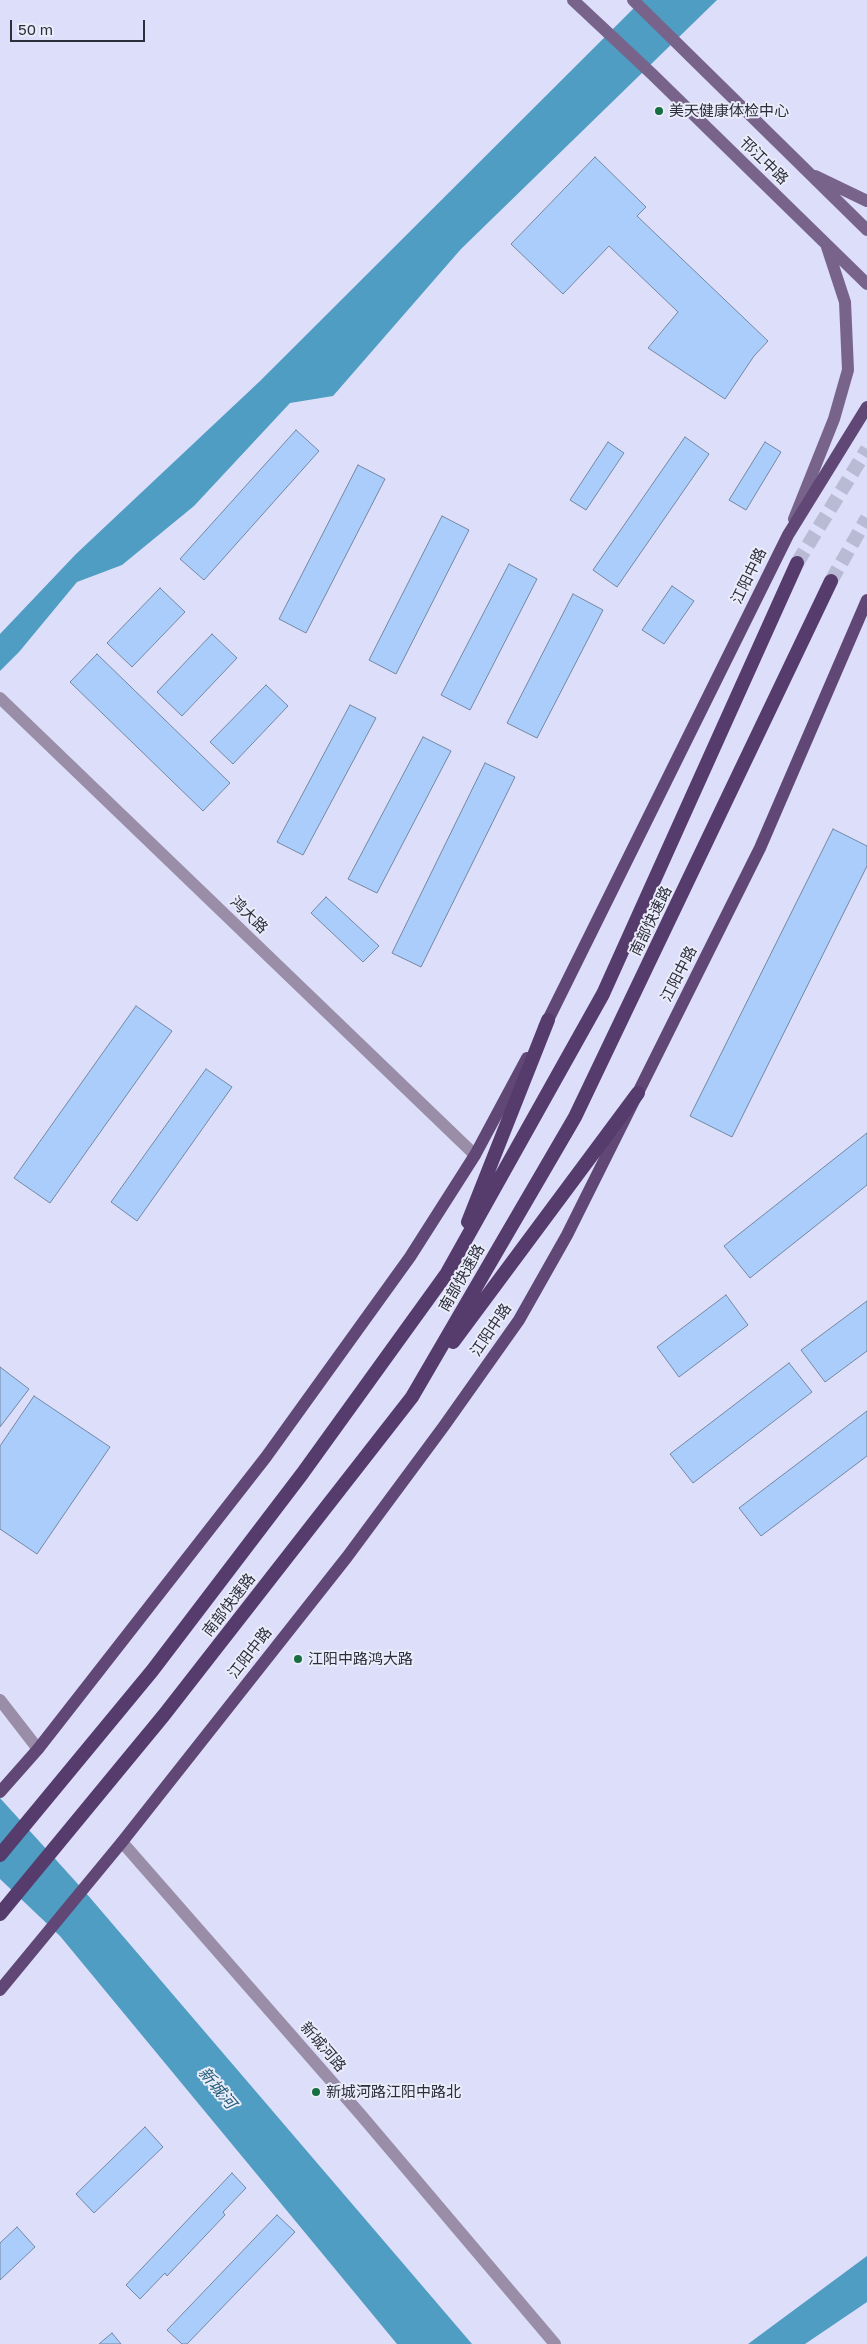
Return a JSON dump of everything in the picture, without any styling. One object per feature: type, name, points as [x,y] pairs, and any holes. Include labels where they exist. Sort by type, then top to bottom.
[{"type":"highway","name":"南部快速路","points":[[0,1855],[152,1671],[302,1474],[447,1274],[603,994],[797,563]]},
{"type":"highway","name":"南部快速路","points":[[1,1913],[164,1715],[412,1397],[574,1117],[832,581]]},
{"type":"highway","points":[[447,1274],[548,1020]]},
{"type":"highway","points":[[412,1397],[638,1093]]},
{"type":"main road","name":"邗江中路","points":[[573,0],[652,74],[867,284]]},
{"type":"main road","name":"邗江中路","points":[[633,0],[684,48],[805,171],[867,230]]},
{"type":"main road","points":[[805,171],[867,201]]},
{"type":"main road","points":[[788,535],[834,419],[848,370],[845,302],[826,244]]},
{"type":"main road","name":"江阳中路","points":[[4,1787],[38,1749],[266,1457],[410,1257],[475,1155],[548,1020],[788,535],[867,407]]},
{"type":"main road","name":"江阳中路","points":[[0,1990],[122,1842],[347,1557],[444,1426],[519,1320],[567,1235],[760,848],[867,600]]},
{"type":"street","name":"鸿大路","points":[[0,698],[475,1155]]},
{"type":"street","points":[[0,1700],[38,1749]]},
{"type":"street","name":"新城河路","points":[[122,1842],[361,2114],[555,2344]]},
{"type":"water","points":[[642,0],[717,0],[461,249],[333,396],[290,403],[194,506],[122,565],[77,582],[19,652],[0,671],[0,634],[76,554],[259,382]]},
{"type":"water","name":"新城河","points":[[0,1798],[86,1893],[472,2344],[397,2344],[60,1936],[0,1879]]},
{"type":"water","points":[[867,2256],[867,2302],[805,2344],[748,2344]]},
{"type":"building","points":[[595,157],[646,207],[637,216],[768,341],[754,356],[725,399],[648,348],[678,312],[609,246],[563,294],[511,244]]},
{"type":"building","points":[[296,430],[319,451],[204,580],[180,559]]},
{"type":"building","points":[[685,437],[709,454],[617,587],[593,570]]},
{"type":"building","points":[[608,442],[624,453],[586,510],[570,500]]},
{"type":"building","points":[[765,442],[781,452],[746,510],[729,500]]},
{"type":"building","points":[[358,465],[385,479],[306,633],[279,619]]},
{"type":"building","points":[[442,516],[469,530],[396,674],[369,660]]},
{"type":"building","points":[[509,564],[537,579],[470,710],[441,695]]},
{"type":"building","points":[[672,586],[694,601],[664,644],[642,630]]},
{"type":"building","points":[[160,588],[185,612],[132,667],[107,643]]},
{"type":"building","points":[[573,594],[603,610],[537,738],[507,723]]},
{"type":"building","points":[[212,634],[237,658],[182,716],[157,692]]},
{"type":"building","points":[[97,654],[230,783],[203,811],[70,682]]},
{"type":"building","points":[[266,685],[288,706],[233,764],[210,742]]},
{"type":"building","points":[[350,705],[376,718],[303,855],[277,842]]},
{"type":"building","points":[[423,737],[451,751],[377,893],[348,879]]},
{"type":"building","points":[[485,763],[515,777],[421,967],[392,953]]},
{"type":"building","points":[[833,829],[867,846],[867,866],[732,1137],[690,1116]]},
{"type":"building","points":[[326,897],[379,946],[363,962],[311,913]]},
{"type":"building","points":[[136,1006],[172,1031],[50,1203],[14,1178]]},
{"type":"building","points":[[206,1069],[232,1087],[137,1221],[111,1202]]},
{"type":"building","points":[[867,1133],[867,1185],[750,1278],[724,1246]]},
{"type":"building","points":[[726,1295],[748,1325],[679,1377],[657,1347]]},
{"type":"building","points":[[867,1301],[867,1351],[825,1382],[801,1350]]},
{"type":"building","points":[[789,1363],[812,1392],[693,1483],[670,1454]]},
{"type":"building","points":[[0,1367],[29,1389],[0,1427]]},
{"type":"building","points":[[34,1396],[110,1447],[37,1554],[0,1529],[0,1446]]},
{"type":"building","points":[[867,1411],[867,1456],[761,1536],[739,1508]]},
{"type":"building","points":[[145,2127],[163,2147],[94,2213],[76,2194]]},
{"type":"building","points":[[232,2173],[246,2188],[223,2212],[225,2215],[167,2276],[165,2273],[140,2299],[126,2285]]},
{"type":"building","points":[[277,2215],[295,2232],[187,2344],[182,2344],[167,2330]]},
{"type":"building","points":[[17,2227],[35,2247],[0,2280],[0,2243]]},
{"type":"building","points":[[112,2333],[121,2344],[99,2344]]},
{"type":"tunnel","points":[[797,563],[867,449]]},
{"type":"tunnel","points":[[831,581],[867,518]]},
{"type":"place","name":"美天健康体检中心","points":[[659,111]]},
{"type":"place","name":"江阳中路鸿大路","points":[[298,1659]]},
{"type":"place","name":"新城河路江阳中路北","points":[[316,2092]]}]
